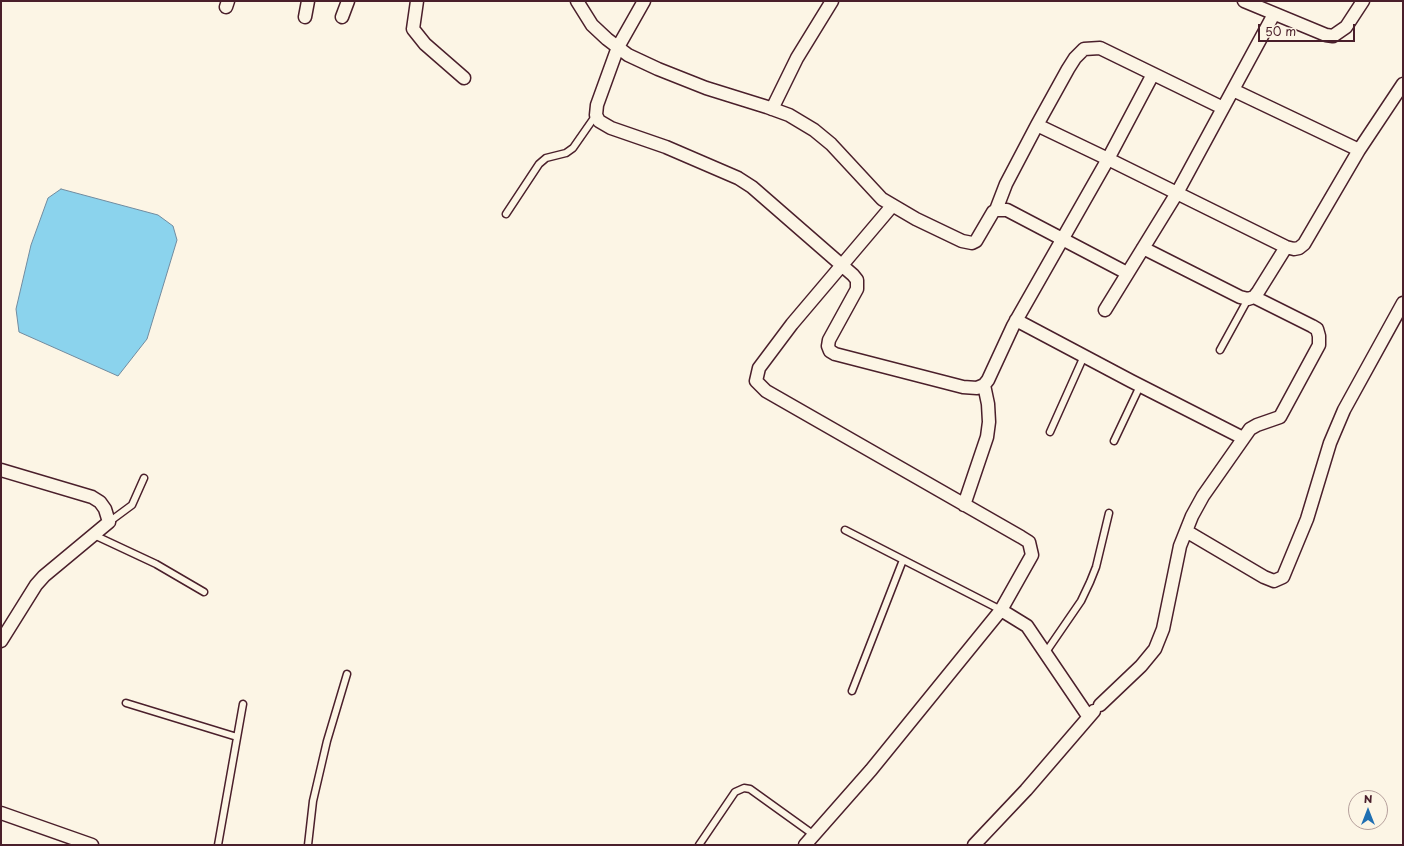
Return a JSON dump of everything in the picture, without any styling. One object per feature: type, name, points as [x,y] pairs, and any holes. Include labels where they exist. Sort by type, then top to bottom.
[{"type":"street","points":[[305,17],[308,1]]},
{"type":"street","points":[[342,16],[348,1]]},
{"type":"street","points":[[417,1],[413,29],[425,44],[464,78]]},
{"type":"street","points":[[577,1],[592,25],[628,55],[658,69],[706,88],[788,115],[814,130],[831,144],[871,188],[892,206],[955,238],[972,243],[976,241],[993,212],[996,210],[1006,184],[1068,69],[1084,50],[1100,48],[1223,108]]},
{"type":"street","points":[[644,1],[618,47],[597,106],[596,115],[599,121],[611,128],[666,147],[738,178],[752,187],[854,275],[858,284],[829,340],[828,346],[830,351],[835,354],[963,387],[977,388],[984,385],[988,380],[1016,320],[1108,158],[1153,74]]},
{"type":"street","points":[[772,109],[797,58],[832,1]]},
{"type":"street","points":[[1244,1],[1326,35],[1333,36],[1346,27],[1363,1]]},
{"type":"street","points":[[1105,310],[1177,192],[1274,14]]},
{"type":"street","points":[[1037,125],[1177,192],[1286,248],[1294,249],[1304,244],[1359,150],[1403,84]]},
{"type":"street","points":[[1233,90],[1359,150]]},
{"type":"street","points":[[805,845],[871,770],[1001,610],[1032,555],[1031,547],[1028,542],[1021,537],[758,385],[756,376],[759,368],[792,324],[892,206]]},
{"type":"street","points":[[996,210],[1007,210],[1127,273]]},
{"type":"street","points":[[974,845],[1026,790],[1094,711],[1141,666],[1155,649],[1162,629],[1180,546],[1203,496],[1250,429],[1257,424],[1280,417],[1312,358],[1319,341],[1317,329],[1312,326],[1251,298],[1240,297],[1143,248]]},
{"type":"street","points":[[1251,298],[1286,248]]},
{"type":"street","points":[[1186,531],[1264,577],[1274,581],[1283,577],[1307,520],[1330,443],[1341,416],[1403,303]]},
{"type":"street","points":[[1016,320],[1140,386],[1243,438]]},
{"type":"street","points":[[964,505],[987,437],[989,422],[988,404],[984,385]]},
{"type":"street","points":[[1,470],[92,497],[100,502],[105,509],[109,522],[44,576],[36,585],[1,641]]},
{"type":"street","points":[[1001,610],[1027,626],[1094,711]]},
{"type":"street","points":[[1,814],[92,845]]},
{"type":"lane","points":[[506,214],[540,164],[546,158],[566,152],[573,148],[596,115]]},
{"type":"lane","points":[[1220,350],[1251,298]]},
{"type":"lane","points":[[1050,432],[1084,356]]},
{"type":"lane","points":[[1114,441],[1140,386]]},
{"type":"lane","points":[[109,522],[132,505],[144,478]]},
{"type":"lane","points":[[1046,652],[1081,601],[1090,582],[1096,566],[1109,513]]},
{"type":"lane","points":[[845,530],[1001,610]]},
{"type":"lane","points":[[94,535],[156,564],[204,592]]},
{"type":"lane","points":[[852,691],[903,560]]},
{"type":"lane","points":[[308,845],[315,794],[327,741],[347,674]]},
{"type":"lane","points":[[126,703],[237,737]]},
{"type":"lane","points":[[218,845],[243,704]]},
{"type":"lane","points":[[699,845],[735,792],[744,788],[750,789],[814,835]]},
{"type":"water","points":[[61,189],[158,215],[173,226],[177,240],[147,339],[118,376],[19,332],[16,309],[31,245],[48,198]]}]
